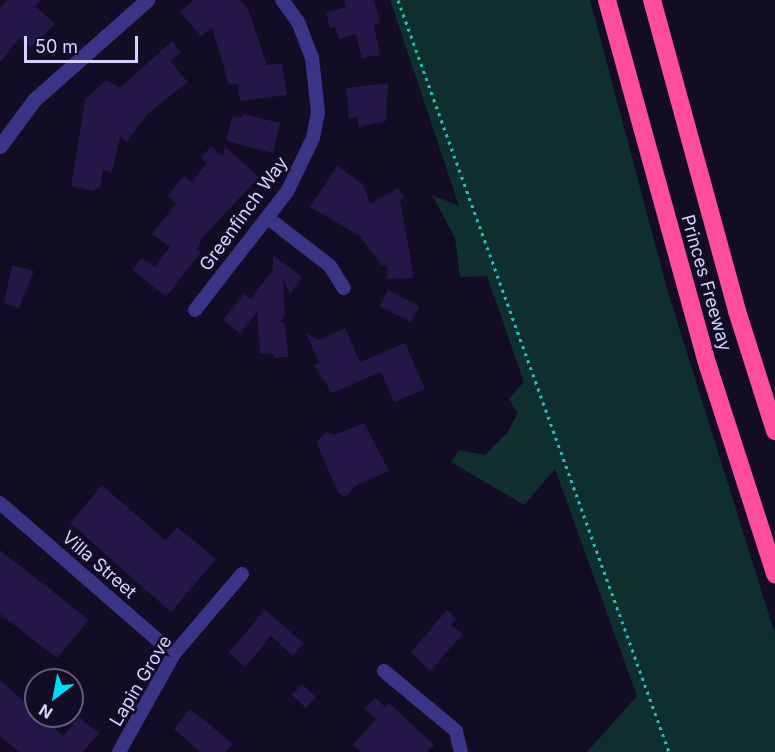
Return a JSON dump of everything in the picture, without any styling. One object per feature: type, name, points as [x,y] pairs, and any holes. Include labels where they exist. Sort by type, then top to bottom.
[{"type":"highway","name":"Princes Freeway","points":[[607,0],[708,366],[775,574]]},
{"type":"highway","name":"Princes Freeway","points":[[652,0],[737,311],[775,431]]},
{"type":"street","points":[[0,146],[34,100],[147,0]]},
{"type":"street","name":"Greenfinch Way","points":[[195,310],[268,218],[300,171],[318,111],[308,45],[282,0]]},
{"type":"street","points":[[268,218],[330,266],[344,288]]},
{"type":"street","name":"Villa Street","points":[[0,503],[174,654]]},
{"type":"street","name":"Lapin Grove","points":[[119,752],[174,654],[242,574]]},
{"type":"street","points":[[384,671],[456,731],[461,752]]},
{"type":"path","points":[[399,0],[669,752]]},
{"type":"green space","points":[[390,0],[590,0],[667,289],[775,634],[775,752],[587,752],[637,696],[555,469],[524,505],[451,462],[459,450],[485,455],[507,433],[518,413],[509,399],[524,382],[487,276],[460,277],[455,238],[432,195],[459,206]]},
{"type":"building","points":[[7,0],[41,0],[35,6],[55,24],[31,47],[20,38],[0,62],[0,8]]},
{"type":"building","points":[[194,0],[240,0],[248,9],[267,65],[282,63],[287,95],[240,101],[238,84],[229,85],[212,27],[201,36],[180,12]]},
{"type":"building","points":[[344,0],[374,0],[380,23],[374,25],[380,55],[362,58],[356,34],[339,39],[335,27],[330,28],[326,12],[346,7]]},
{"type":"building","points":[[172,41],[181,52],[170,61],[188,82],[146,115],[127,142],[120,136],[112,172],[103,170],[100,186],[93,191],[71,186],[85,100],[106,80],[120,88]]},
{"type":"building","points":[[388,83],[386,121],[359,127],[357,117],[349,119],[346,88]]},
{"type":"building","points":[[242,114],[280,123],[273,153],[226,141],[233,116],[243,118]]},
{"type":"building","points":[[211,146],[223,156],[225,147],[259,177],[203,237],[197,249],[201,252],[166,297],[133,270],[141,258],[155,267],[170,247],[152,234],[176,203],[167,196],[184,176],[191,182],[207,163],[201,158]]},
{"type":"building","points":[[337,166],[363,184],[370,204],[398,188],[404,198],[400,200],[414,278],[387,279],[387,265],[381,265],[360,236],[310,207]]},
{"type":"building","points":[[273,255],[302,277],[290,294],[283,278],[285,315],[280,321],[285,324],[288,357],[274,358],[274,354],[260,353],[257,312],[240,333],[223,320],[244,294],[251,299],[273,270]]},
{"type":"building","points":[[12,265],[34,271],[19,308],[4,303]]},
{"type":"building","points":[[388,290],[419,306],[411,322],[380,306]]},
{"type":"building","points":[[345,328],[360,362],[405,343],[425,389],[394,402],[381,372],[332,393],[314,365],[319,363],[306,333],[319,340]]},
{"type":"building","points":[[364,423],[389,471],[355,486],[346,497],[339,494],[316,442],[326,432],[335,435]]},
{"type":"building","points":[[102,485],[166,541],[177,527],[216,559],[171,612],[70,523]]},
{"type":"building","points":[[0,550],[89,620],[57,658],[0,614]]},
{"type":"building","points":[[265,610],[304,643],[293,656],[271,636],[245,667],[229,652]]},
{"type":"building","points":[[447,610],[456,619],[451,624],[463,634],[430,671],[411,652]]},
{"type":"building","points":[[0,680],[24,701],[24,728],[54,728],[63,736],[70,728],[84,728],[84,721],[99,733],[83,752],[20,752],[0,736]]},
{"type":"building","points":[[302,684],[316,697],[306,708],[292,695]]},
{"type":"building","points":[[375,698],[385,707],[389,703],[434,745],[427,752],[361,752],[353,745],[376,719],[365,709]]},
{"type":"building","points":[[190,709],[233,744],[225,752],[200,752],[174,729]]}]
